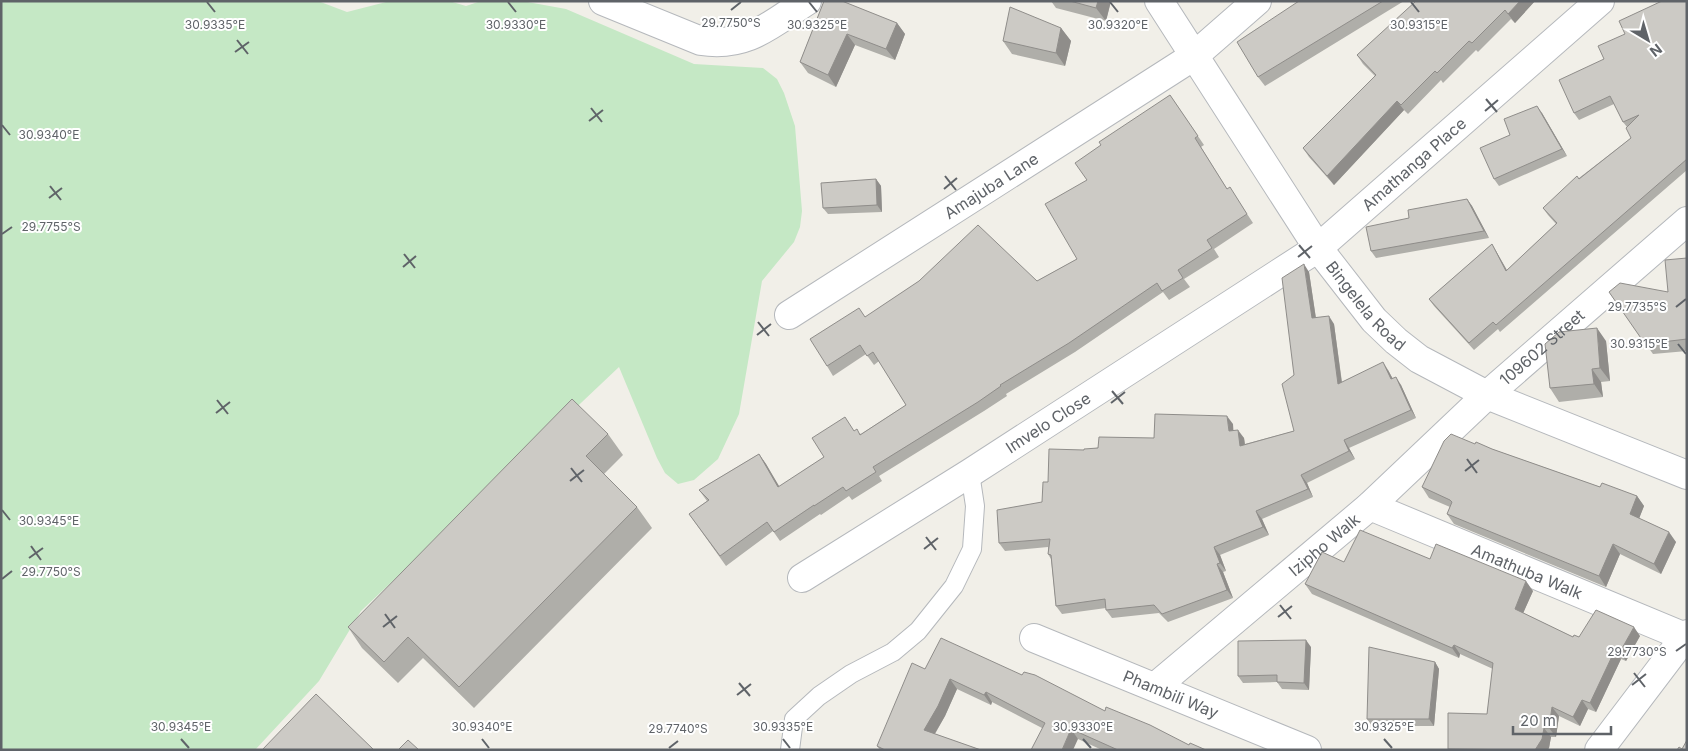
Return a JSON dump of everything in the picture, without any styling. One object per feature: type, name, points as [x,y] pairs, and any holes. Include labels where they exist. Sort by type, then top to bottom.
[{"type":"street","points":[[603,1],[700,41],[714,43],[744,39],[758,33],[807,1]]},
{"type":"street","name":"Bingelela Road","points":[[1158,1],[1318,248],[1374,320],[1396,341],[1419,359],[1487,396],[1687,475]]},
{"type":"street","name":"Amajuba Lane","points":[[790,315],[1194,56],[1257,1]]},
{"type":"street","name":"Amathanga Place","points":[[1318,248],[1600,1]]},
{"type":"street","name":"109602 Street","points":[[1487,396],[1687,221]]},
{"type":"street","name":"Imvelo Close","points":[[802,578],[970,473],[1318,248]]},
{"type":"street","name":"Izipho Walk","points":[[1155,687],[1370,506],[1487,396]]},
{"type":"street","name":"Amathuba Walk","points":[[1370,506],[1686,636]]},
{"type":"street","points":[[1600,750],[1686,636]]},
{"type":"street","name":"Phambili Way","points":[[1034,638],[1307,750]]},
{"type":"lane","points":[[790,750],[794,719],[819,696],[851,674],[892,652],[918,631],[954,586],[972,549],[975,506],[970,473]]},
{"type":"green space","points":[[1,1],[318,1],[347,12],[390,1],[449,1],[466,6],[481,1],[522,1],[566,9],[694,64],[763,68],[777,79],[784,93],[795,126],[802,211],[800,227],[794,242],[762,281],[739,414],[718,459],[694,480],[678,484],[665,473],[619,367],[361,611],[319,681],[255,750],[1,750]]},
{"type":"building","points":[[824,1],[842,1],[897,23],[886,49],[847,34],[828,75],[800,62]]},
{"type":"building","points":[[1070,1],[1098,1],[1096,8]]},
{"type":"building","points":[[1299,1],[1383,1],[1258,77],[1237,42]]},
{"type":"building","points":[[1416,1],[1520,1],[1508,14],[1505,10],[1472,43],[1469,41],[1401,105],[1397,101],[1327,176],[1303,148],[1376,75],[1357,55]]},
{"type":"building","points":[[1662,1],[1687,1],[1687,159],[1496,325],[1493,322],[1469,343],[1429,299],[1492,244],[1506,271],[1557,223],[1543,208],[1577,176],[1579,179],[1631,138],[1626,128],[1639,115],[1623,122],[1610,96],[1574,113],[1559,80],[1604,59],[1598,46],[1625,34],[1619,21]]},
{"type":"building","points":[[1010,7],[1061,28],[1056,53],[1003,41]]},
{"type":"building","points":[[1170,95],[1198,136],[1195,138],[1227,189],[1230,187],[1247,214],[1207,240],[1212,248],[1178,270],[1183,278],[1162,291],[1157,283],[1069,343],[1000,385],[978,402],[873,467],[876,472],[846,491],[843,487],[774,532],[767,522],[720,556],[689,514],[709,500],[699,490],[759,454],[778,487],[824,457],[812,438],[845,417],[854,431],[857,429],[860,435],[906,405],[873,352],[867,356],[860,345],[827,366],[810,339],[859,308],[865,317],[919,281],[978,225],[1037,281],[1077,259],[1045,204],[1087,180],[1075,163],[1101,145],[1099,142]]},
{"type":"building","points":[[1537,106],[1562,149],[1494,179],[1480,148],[1510,135],[1504,119]]},
{"type":"building","points":[[876,179],[877,205],[823,208],[821,183]]},
{"type":"building","points":[[1467,199],[1484,231],[1371,251],[1366,227],[1409,218],[1408,210]]},
{"type":"building","points":[[1687,258],[1687,339],[1645,344],[1609,292],[1620,283],[1668,292],[1665,260]]},
{"type":"building","points":[[1304,264],[1312,318],[1329,316],[1338,384],[1383,362],[1391,379],[1396,377],[1411,410],[1344,440],[1349,451],[1301,475],[1308,489],[1256,511],[1263,527],[1214,547],[1220,563],[1217,564],[1227,590],[1162,614],[1154,605],[1106,610],[1105,599],[1056,606],[1051,555],[1048,554],[1050,539],[999,543],[997,510],[1042,502],[1043,482],[1048,482],[1049,449],[1084,450],[1098,448],[1099,437],[1154,438],[1155,414],[1227,416],[1229,431],[1238,430],[1240,446],[1294,431],[1282,384],[1294,375],[1282,278]]},
{"type":"building","points":[[1597,328],[1600,368],[1592,369],[1594,384],[1550,388],[1545,344],[1559,332]]},
{"type":"building","points":[[572,399],[608,434],[586,456],[637,507],[459,687],[408,637],[384,662],[348,627]]},
{"type":"building","points":[[1451,434],[1600,487],[1602,483],[1637,496],[1630,514],[1669,532],[1654,564],[1613,544],[1599,576],[1447,514],[1452,502],[1422,487],[1444,441]]},
{"type":"building","points":[[1360,530],[1430,559],[1436,544],[1526,581],[1515,609],[1573,637],[1574,635],[1579,637],[1596,610],[1634,627],[1620,652],[1615,650],[1590,703],[1582,700],[1573,717],[1552,707],[1549,728],[1544,728],[1542,739],[1535,750],[1448,749],[1448,713],[1487,714],[1493,663],[1454,645],[1452,648],[1305,584],[1322,552],[1344,562]]},
{"type":"building","points":[[941,638],[1022,675],[1024,672],[1035,675],[1105,711],[1106,707],[1150,725],[1189,745],[1190,743],[1206,750],[1118,750],[1071,729],[1062,750],[1031,750],[1045,723],[986,692],[984,695],[950,679],[938,706],[924,730],[981,750],[885,750],[877,746],[912,663],[925,669]]},
{"type":"building","points":[[1306,640],[1304,683],[1277,682],[1277,675],[1238,676],[1238,641]]},
{"type":"building","points":[[1369,647],[1435,662],[1429,719],[1367,719]]},
{"type":"building","points":[[316,694],[374,750],[262,750]]},
{"type":"building","points":[[408,740],[419,750],[398,750]]},
{"type":"building","points":[[1687,740],[1687,750],[1677,750],[1679,747],[1682,749]]}]
